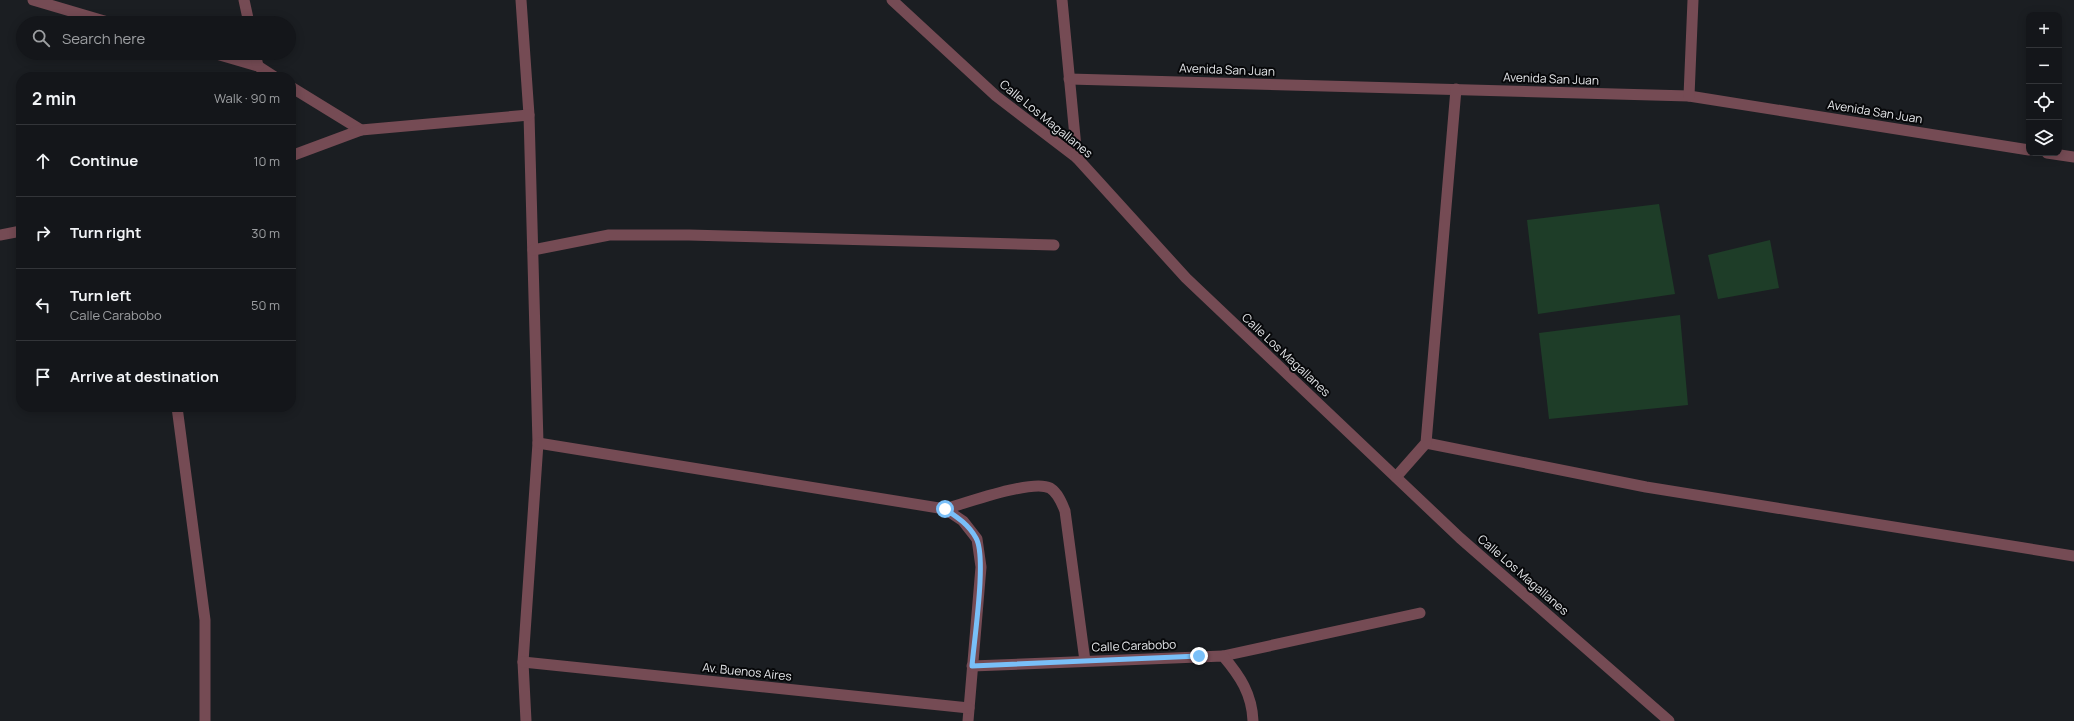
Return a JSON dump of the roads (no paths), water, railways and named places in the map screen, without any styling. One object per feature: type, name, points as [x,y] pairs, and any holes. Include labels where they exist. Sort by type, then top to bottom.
[{"type":"street","points":[[33,0],[87,16]]},
{"type":"street","points":[[244,0],[247,16]]},
{"type":"street","points":[[522,0],[529,115],[538,443],[523,662],[526,721]]},
{"type":"street","name":"Calle Los Magallanes","points":[[892,0],[996,96],[1077,158],[1186,278],[1460,538],[1669,721]]},
{"type":"street","points":[[1062,0],[1077,158]]},
{"type":"street","points":[[1688,96],[1694,0]]},
{"type":"street","points":[[237,60],[258,66],[267,72]]},
{"type":"street","points":[[257,60],[258,66]]},
{"type":"street","name":"Avenida San Juan","points":[[1069,79],[1688,96],[2026,150]]},
{"type":"street","points":[[1396,477],[1426,443],[1456,89]]},
{"type":"street","points":[[296,90],[361,130]]},
{"type":"street","points":[[296,154],[361,130],[529,115]]},
{"type":"street","points":[[2062,155],[2074,157]]},
{"type":"street","points":[[0,235],[16,232]]},
{"type":"street","points":[[532,250],[609,235],[689,234],[1054,245]]},
{"type":"street","points":[[178,412],[205,620],[205,721]]},
{"type":"street","points":[[538,443],[945,509],[964,521],[977,539],[981,567],[968,721]]},
{"type":"street","points":[[1426,443],[1646,487],[2074,556]]},
{"type":"street","points":[[945,509],[1017,488],[1036,485],[1050,488],[1060,498],[1066,511],[1085,661]]},
{"type":"street","name":"Calle Carabobo","points":[[972,666],[1223,656],[1420,613]]},
{"type":"street","points":[[1223,656],[1241,677],[1253,706],[1253,721]]},
{"type":"street","name":"Av. Buenos Aires","points":[[523,662],[969,708]]}]
